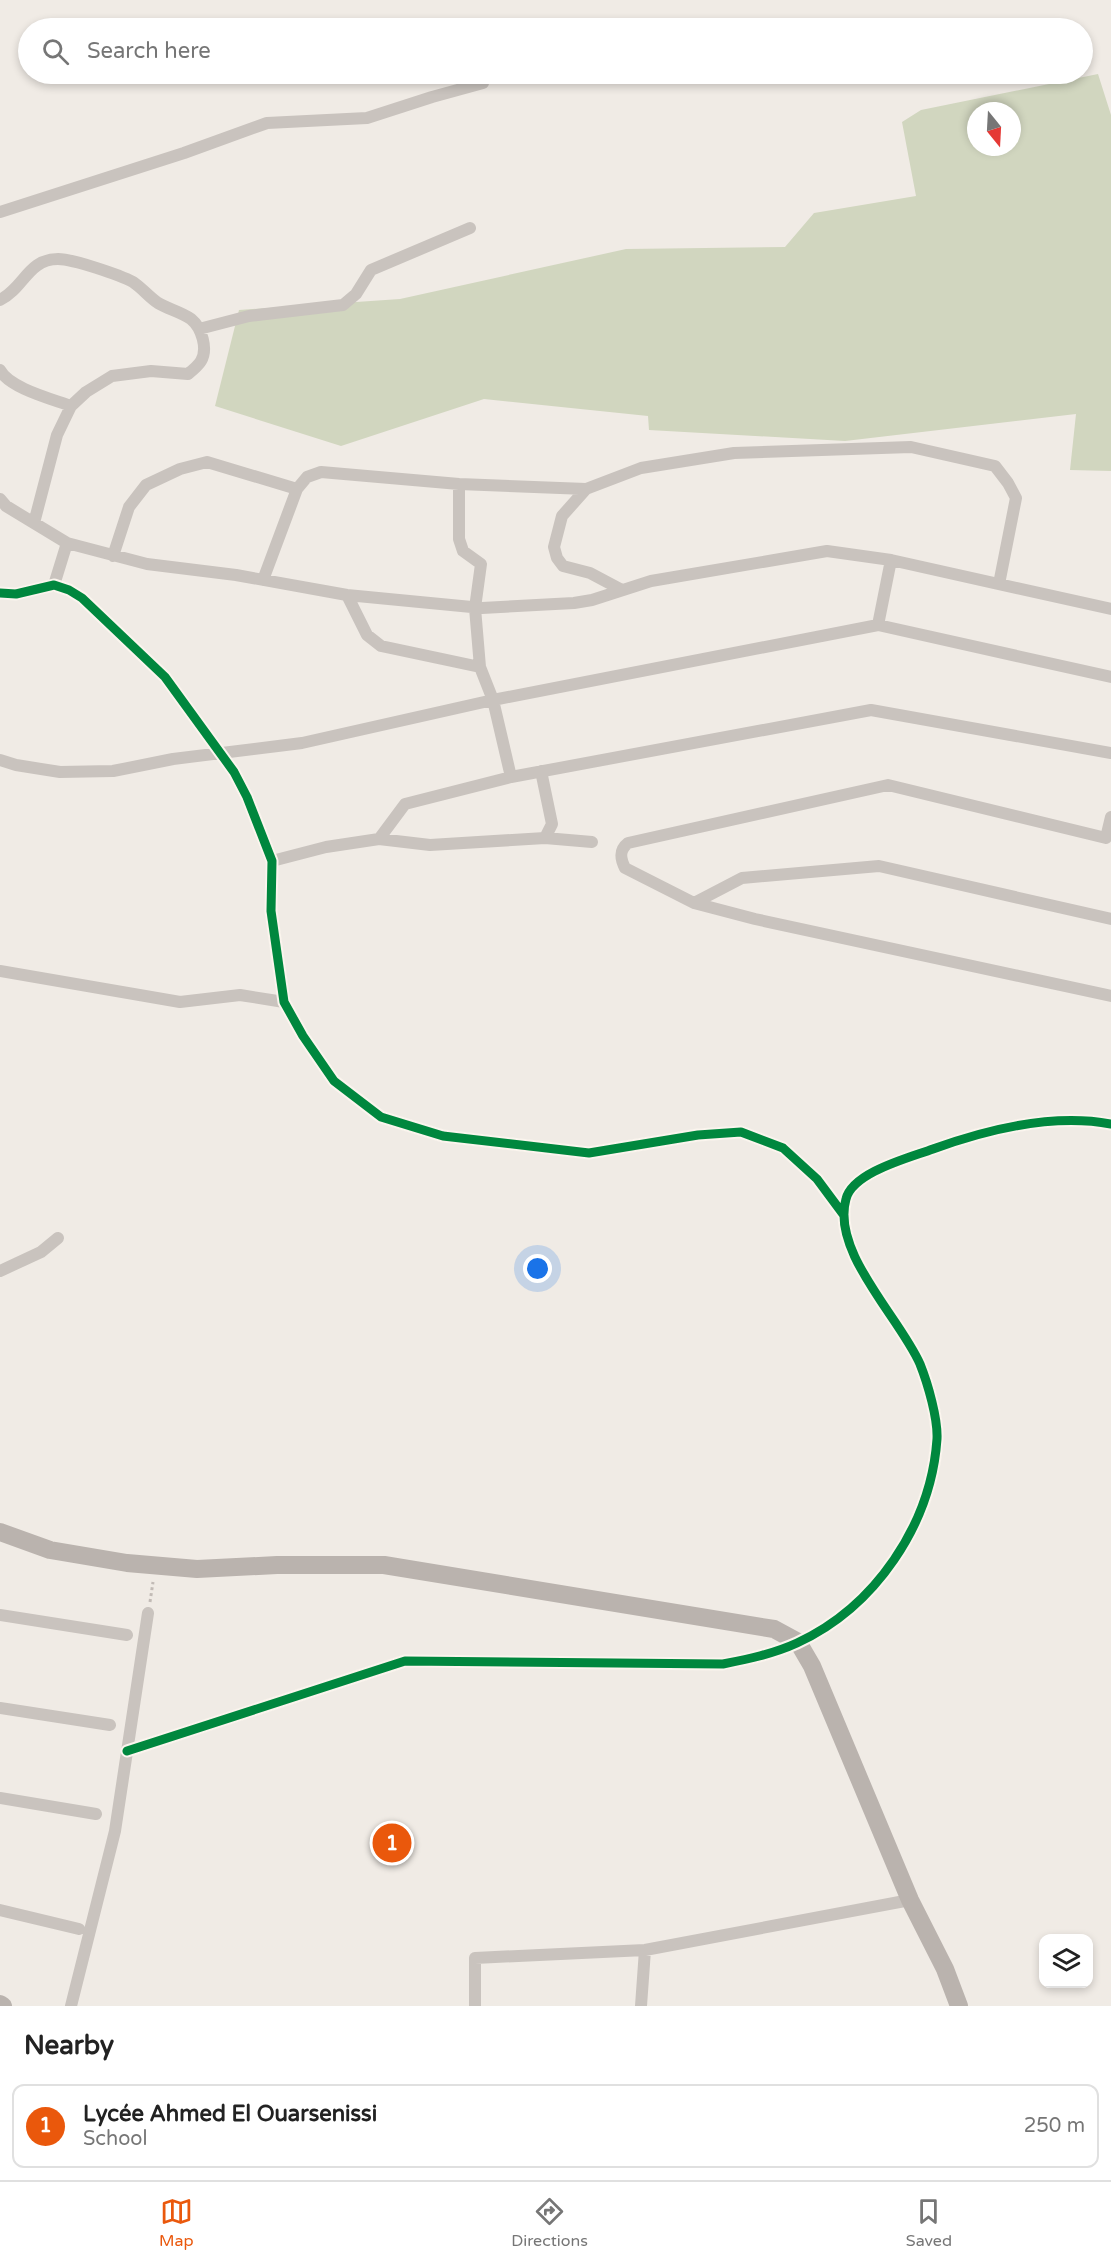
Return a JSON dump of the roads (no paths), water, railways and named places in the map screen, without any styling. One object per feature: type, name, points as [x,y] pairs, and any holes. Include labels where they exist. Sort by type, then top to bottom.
[{"type":"main road","points":[[0,1533],[50,1550],[197,1569],[277,1565],[384,1565],[774,1629],[798,1642],[812,1666],[910,1900],[945,1969],[959,2006]]},
{"type":"street","points":[[0,212],[184,153],[267,123],[367,118],[480,84]]},
{"type":"street","points":[[199,329],[249,316],[343,305],[356,294],[371,270],[470,228]]},
{"type":"street","points":[[0,300],[20,286],[29,269],[58,259],[108,272],[135,283],[159,304],[192,320],[199,329],[205,354],[200,364],[188,374],[151,371],[112,376],[86,392],[71,406],[57,435],[34,523]]},
{"type":"street","points":[[0,370],[3,377],[15,384],[71,406]]},
{"type":"street","points":[[263,579],[297,489],[307,477],[321,472],[459,484],[586,489],[641,468],[734,453],[911,447],[994,466],[1008,483],[1016,498],[999,584]]},
{"type":"street","points":[[113,555],[129,507],[146,485],[180,469],[207,462],[297,489]]},
{"type":"street","points":[[459,484],[459,539],[463,551],[481,564],[475,608],[480,667],[493,700],[511,777]]},
{"type":"street","points":[[586,489],[562,516],[554,547],[557,558],[563,566],[590,573],[622,590]]},
{"type":"street","points":[[0,499],[6,506],[67,543],[147,564],[263,579],[347,595],[475,608],[574,603],[651,581],[827,551],[891,560],[1111,609]]},
{"type":"street","points":[[54,585],[67,543]]},
{"type":"street","points":[[878,625],[891,560]]},
{"type":"street","points":[[0,593],[16,594],[54,585],[69,590],[82,598],[165,677],[234,772],[247,797],[272,861],[271,911],[284,1002],[303,1036],[334,1081],[381,1117],[442,1136],[589,1153],[698,1135],[741,1132],[783,1148],[817,1179],[843,1214]]},
{"type":"street","points":[[347,595],[367,635],[381,646],[480,667]]},
{"type":"street","points":[[0,760],[60,772],[113,771],[219,752],[302,743],[493,700],[878,625],[1111,677]]},
{"type":"street","points":[[379,839],[405,804],[511,777],[870,710],[1111,753]]},
{"type":"street","points":[[0,772],[16,765]]},
{"type":"street","points":[[541,771],[552,824],[545,838]]},
{"type":"street","points":[[1111,817],[1106,838],[888,785],[628,843],[622,847],[621,854],[625,868],[694,903],[766,921],[1111,996]]},
{"type":"street","points":[[272,861],[326,847],[379,839],[430,844],[545,838],[592,842]]},
{"type":"street","points":[[694,903],[742,878],[879,866],[1111,919]]},
{"type":"street","points":[[0,971],[180,1002],[240,995],[284,1002]]},
{"type":"street","points":[[127,1751],[405,1661],[723,1664],[760,1657],[798,1642],[836,1619],[872,1588],[894,1562],[912,1530],[930,1483],[937,1438],[931,1399],[920,1364],[864,1275],[844,1230],[843,1214],[846,1197],[851,1188],[860,1180],[886,1166],[940,1146],[995,1130],[1047,1122],[1093,1121],[1111,1124]]},
{"type":"street","points":[[0,1271],[40,1252],[58,1238]]},
{"type":"street","points":[[71,2006],[115,1831],[148,1613]]},
{"type":"street","points":[[0,1615],[128,1635]]},
{"type":"street","points":[[0,1708],[110,1725]]},
{"type":"street","points":[[0,1798],[96,1814]]},
{"type":"street","points":[[475,2006],[475,1958],[645,1950],[910,1900]]},
{"type":"street","points":[[0,1910],[79,1929]]},
{"type":"street","points":[[641,2006],[645,1950]]},
{"type":"place","name":"Lycée Ahmed El Ouarsenissi","points":[[392,1843]]}]
